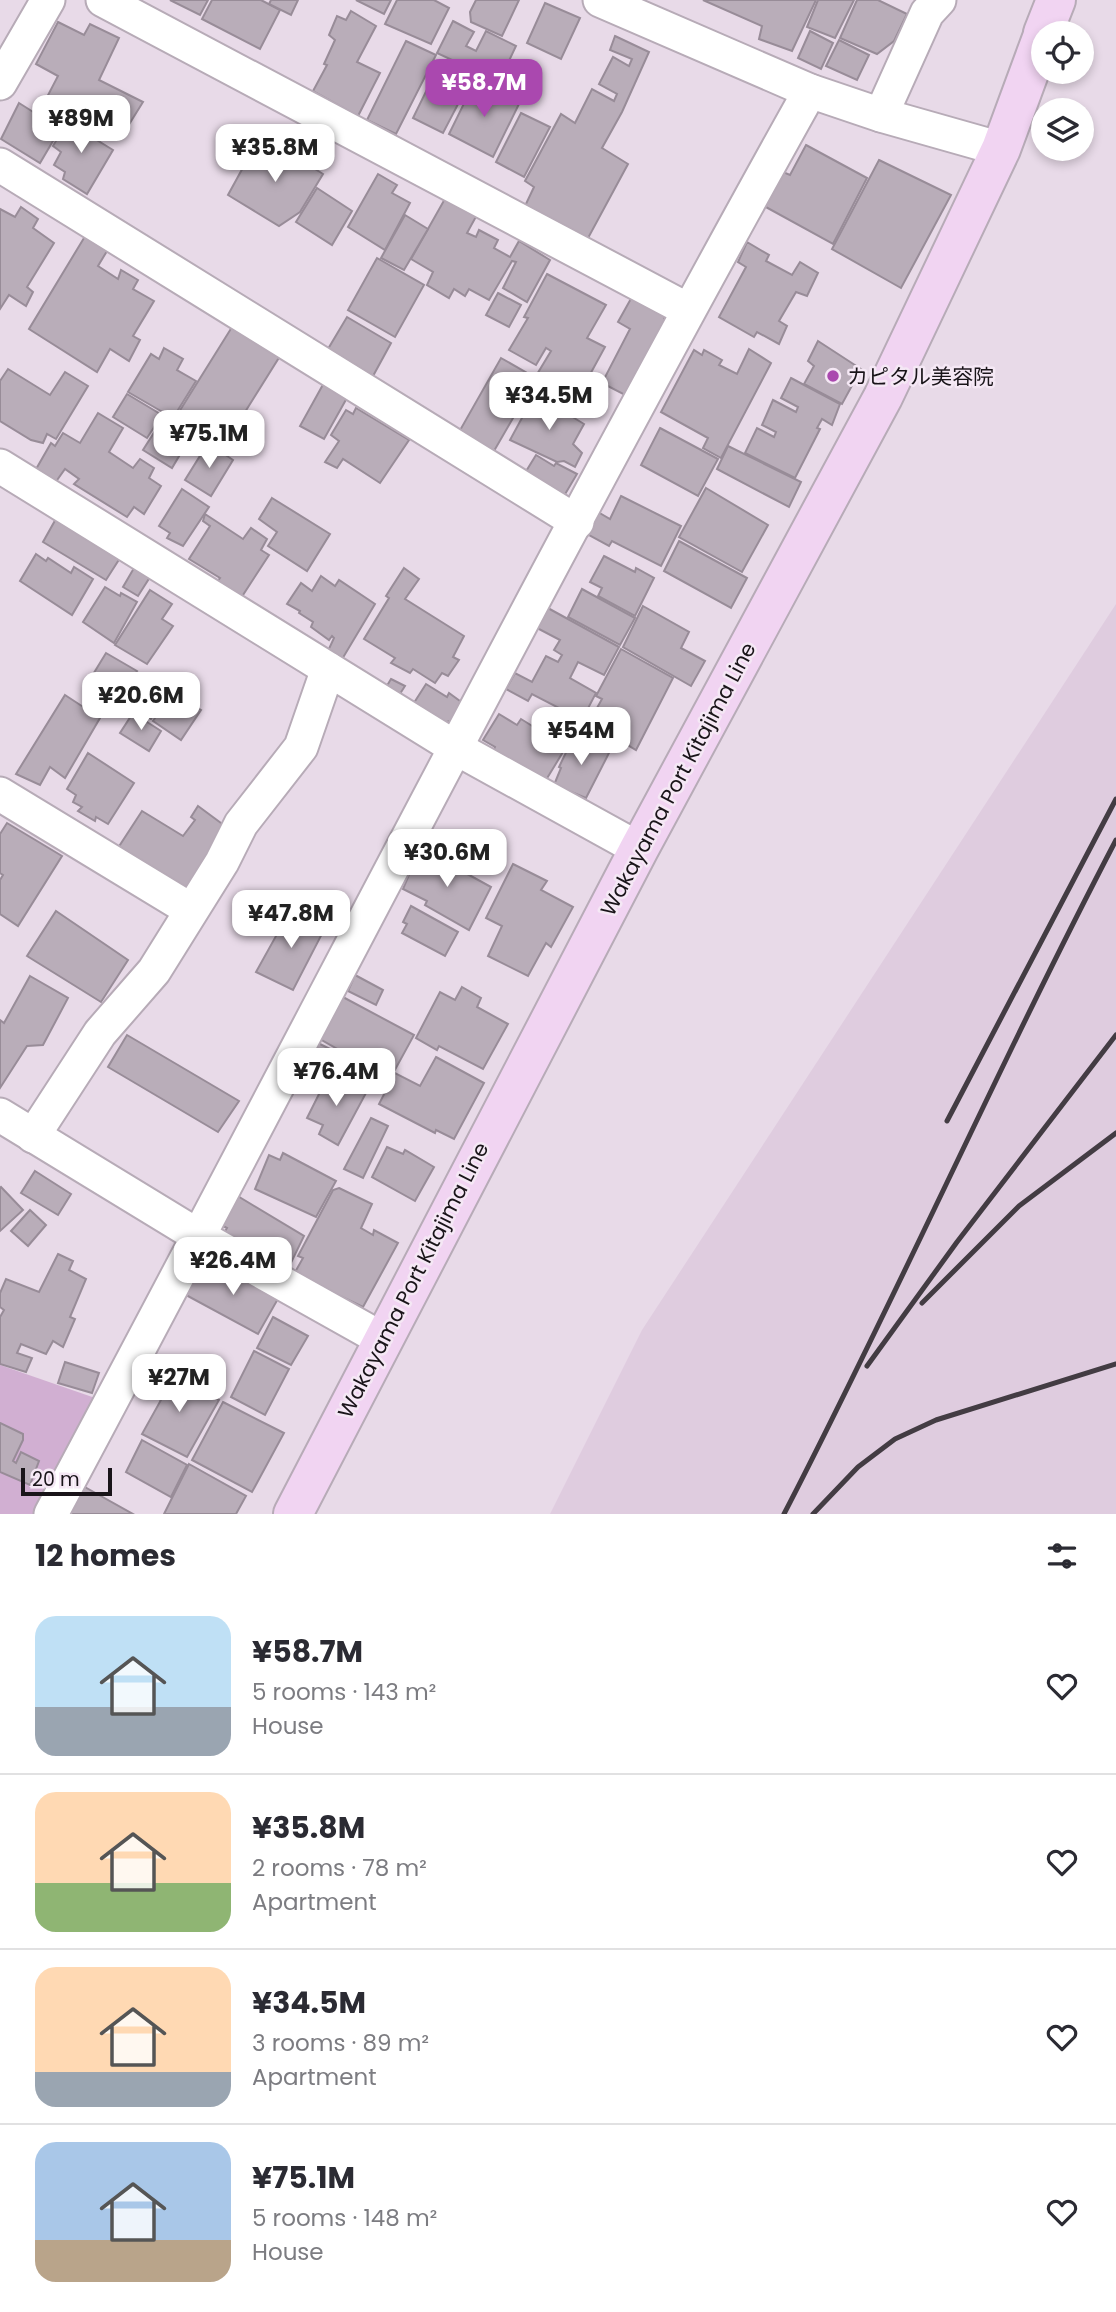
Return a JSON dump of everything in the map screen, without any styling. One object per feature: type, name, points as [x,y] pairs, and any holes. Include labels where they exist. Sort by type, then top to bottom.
[{"type":"main road","name":"Wakayama Port Kitajima Line","points":[[1048,21],[1056,0]]},
{"type":"main road","name":"Wakayama Port Kitajima Line","points":[[293,1514],[639,849],[883,397],[1001,149],[1031,67]]},
{"type":"street","points":[[0,83],[48,0]]},
{"type":"street","points":[[103,0],[688,310]]},
{"type":"street","points":[[600,0],[661,12],[810,91],[881,115],[1001,149]]},
{"type":"street","points":[[881,115],[928,13],[939,0]]},
{"type":"street","points":[[51,1514],[200,1237],[336,972],[688,310],[810,91]]},
{"type":"street","points":[[0,165],[577,522]]},
{"type":"street","points":[[0,466],[456,748],[639,849]]},
{"type":"street","points":[[33,1136],[100,1033],[154,971],[222,862],[240,824],[300,747],[328,669]]},
{"type":"street","points":[[0,794],[191,910]]},
{"type":"street","points":[[0,1115],[200,1237],[382,1339]]},
{"type":"shaded area","points":[[1116,604],[1116,1514],[550,1514],[642,1330]]},
{"type":"shaded area","points":[[0,1365],[98,1399],[38,1514],[0,1514]]},
{"type":"building","points":[[170,0],[208,0],[200,15]]},
{"type":"building","points":[[212,0],[261,0],[280,10],[260,49],[202,19]]},
{"type":"building","points":[[271,0],[298,0],[291,15],[269,4]]},
{"type":"building","points":[[356,0],[391,0],[384,14]]},
{"type":"building","points":[[397,0],[434,0],[449,8],[431,44],[385,24]]},
{"type":"building","points":[[476,0],[519,0],[502,36],[471,22],[470,12]]},
{"type":"building","points":[[703,0],[816,0],[792,51],[759,39],[762,26]]},
{"type":"building","points":[[818,0],[854,0],[835,38],[807,27]]},
{"type":"building","points":[[857,0],[878,0],[907,14],[894,41],[877,54],[840,38]]},
{"type":"building","points":[[545,3],[580,18],[561,59],[527,43]]},
{"type":"building","points":[[351,11],[376,26],[357,62],[380,73],[358,116],[313,91],[327,65],[324,64],[335,40],[329,35],[337,16],[346,20]]},
{"type":"building","points":[[453,21],[474,32],[466,46],[476,51],[486,31],[516,46],[499,82],[437,53]]},
{"type":"building","points":[[58,22],[84,35],[90,24],[119,38],[99,80],[143,102],[120,139],[46,99],[58,76],[36,64]]},
{"type":"building","points":[[810,31],[833,43],[821,69],[798,58]]},
{"type":"building","points":[[615,36],[649,52],[622,112],[602,148],[628,164],[587,240],[525,206],[534,187],[525,181],[561,114],[575,123],[592,89],[614,101],[617,94],[599,84],[613,57],[629,66],[632,59],[610,50]]},
{"type":"building","points":[[839,40],[869,55],[857,80],[826,66]]},
{"type":"building","points":[[406,41],[436,55],[396,134],[367,120]]},
{"type":"building","points":[[437,69],[468,85],[443,133],[413,118]]},
{"type":"building","points":[[475,81],[519,104],[493,157],[449,134]]},
{"type":"building","points":[[19,103],[60,129],[40,163],[1,139]]},
{"type":"building","points":[[521,113],[550,127],[524,177],[496,162]]},
{"type":"building","points":[[73,116],[95,130],[92,137],[113,150],[87,194],[63,179],[65,172],[54,165],[61,152],[53,146],[66,124],[70,126]]},
{"type":"building","points":[[257,142],[291,154],[323,174],[300,212],[279,226],[228,195]]},
{"type":"building","points":[[806,145],[867,178],[833,244],[764,206],[783,172],[790,175]]},
{"type":"building","points":[[879,160],[951,195],[901,288],[832,249]]},
{"type":"building","points":[[378,174],[397,185],[392,193],[410,203],[385,250],[348,227]]},
{"type":"building","points":[[317,188],[352,211],[332,245],[296,222]]},
{"type":"building","points":[[446,197],[478,213],[467,233],[476,237],[479,230],[498,240],[494,248],[510,257],[519,241],[550,260],[527,302],[503,288],[516,262],[512,261],[489,300],[469,289],[465,296],[454,289],[449,298],[427,285],[433,272],[411,259]]},
{"type":"building","points":[[21,207],[38,219],[33,228],[54,243],[27,287],[33,292],[26,306],[9,295],[0,309],[0,209],[15,217]]},
{"type":"building","points":[[405,215],[428,229],[404,270],[381,258]]},
{"type":"building","points":[[87,233],[110,246],[98,266],[118,279],[121,270],[138,280],[133,289],[154,301],[133,336],[140,340],[129,361],[110,349],[97,372],[29,329]]},
{"type":"building","points":[[747,242],[769,255],[766,261],[792,275],[800,262],[818,273],[807,296],[796,292],[779,321],[787,326],[779,344],[757,332],[754,337],[719,317],[746,267],[738,262]]},
{"type":"building","points":[[377,258],[424,285],[395,337],[348,310]]},
{"type":"building","points":[[547,274],[606,305],[587,338],[605,347],[576,400],[536,376],[551,351],[546,348],[536,365],[509,350],[528,318],[524,317]]},
{"type":"building","points":[[498,293],[521,305],[509,327],[486,315]]},
{"type":"building","points":[[633,295],[662,310],[666,325],[627,396],[602,383],[630,329],[618,322]]},
{"type":"building","points":[[347,317],[391,343],[373,376],[328,349]]},
{"type":"building","points":[[232,327],[280,356],[222,449],[174,420]]},
{"type":"building","name":"カピタル美容院","points":[[818,341],[861,369],[842,404],[804,384],[814,366],[808,361]]},
{"type":"building","points":[[164,348],[183,359],[177,370],[196,381],[173,418],[128,392],[151,354],[159,359]]},
{"type":"building","points":[[749,349],[771,363],[721,458],[703,448],[708,438],[661,412],[694,350],[702,355],[704,350],[722,360],[719,365],[737,374]]},
{"type":"building","points":[[501,358],[536,378],[494,451],[459,432]]},
{"type":"building","points":[[8,369],[50,395],[65,372],[88,386],[56,439],[47,434],[43,443],[31,440],[0,421],[0,381]]},
{"type":"building","points":[[791,378],[840,404],[832,425],[822,419],[817,428],[820,429],[795,478],[745,453],[757,428],[774,437],[776,432],[762,425],[773,400],[796,412],[798,407],[781,398]]},
{"type":"building","points":[[325,381],[348,396],[324,439],[300,426]]},
{"type":"building","points":[[127,394],[162,415],[147,438],[113,417]]},
{"type":"building","points":[[535,394],[584,424],[573,444],[582,453],[575,467],[564,461],[557,462],[510,440]]},
{"type":"building","points":[[356,408],[409,440],[380,483],[343,459],[337,468],[325,462],[339,441],[331,435],[346,410],[353,414]]},
{"type":"building","points":[[98,413],[123,428],[109,452],[133,468],[140,459],[154,468],[149,478],[161,486],[144,514],[134,507],[127,517],[74,484],[79,479],[65,469],[55,483],[35,471],[51,443],[55,446],[63,433],[80,443]]},
{"type":"building","points":[[164,417],[191,436],[172,468],[143,450]]},
{"type":"building","points":[[660,428],[718,459],[698,496],[641,465]]},
{"type":"building","points":[[208,443],[233,460],[211,496],[185,480]]},
{"type":"building","points":[[728,446],[801,482],[789,507],[717,469]]},
{"type":"building","points":[[536,455],[554,466],[556,463],[577,474],[564,496],[525,473]]},
{"type":"building","points":[[706,488],[768,525],[742,572],[679,537]]},
{"type":"building","points":[[182,489],[209,507],[183,546],[167,538],[170,533],[159,526]]},
{"type":"building","points":[[621,496],[681,526],[661,566],[612,541],[609,546],[585,533],[598,512],[610,519]]},
{"type":"building","points":[[272,498],[330,534],[307,571],[268,546],[277,532],[259,519]]},
{"type":"building","points":[[205,514],[243,539],[251,528],[267,539],[261,550],[269,555],[241,598],[217,582],[220,578],[189,559],[210,526],[203,521]]},
{"type":"building","points":[[57,517],[120,558],[106,580],[43,542]]},
{"type":"building","points":[[679,541],[747,578],[731,608],[664,571]]},
{"type":"building","points":[[36,554],[46,561],[48,558],[71,573],[74,567],[93,579],[72,615],[20,581]]},
{"type":"building","points":[[604,556],[635,572],[636,568],[654,578],[635,616],[598,596],[602,588],[590,582]]},
{"type":"building","points":[[134,568],[150,577],[138,596],[123,587]]},
{"type":"building","points":[[404,568],[419,579],[405,599],[464,636],[453,657],[459,660],[448,676],[442,673],[435,683],[413,669],[410,673],[391,663],[395,658],[364,639]]},
{"type":"building","points":[[321,576],[335,586],[339,580],[375,604],[341,661],[327,653],[334,638],[332,636],[329,640],[311,627],[313,622],[287,604],[301,583],[312,591]]},
{"type":"building","points":[[105,587],[137,602],[114,643],[83,622]]},
{"type":"building","points":[[582,589],[635,618],[620,645],[568,617]]},
{"type":"building","points":[[150,590],[172,604],[162,619],[173,626],[147,664],[115,645]]},
{"type":"building","points":[[643,606],[689,632],[681,648],[705,661],[691,686],[623,647]]},
{"type":"building","points":[[546,607],[619,647],[604,675],[578,662],[570,678],[596,693],[582,720],[532,694],[528,701],[506,689],[515,673],[532,682],[546,656],[558,662],[562,655],[554,650],[560,640],[537,628]]},
{"type":"building","points":[[621,649],[673,678],[636,750],[614,737],[608,748],[582,735],[602,699],[596,696]]},
{"type":"building","points":[[106,653],[137,671],[120,700],[89,681]]},
{"type":"building","points":[[139,673],[169,691],[151,719],[121,701]]},
{"type":"building","points":[[391,679],[405,686],[398,697],[385,689]]},
{"type":"building","points":[[426,684],[447,697],[449,693],[464,704],[454,720],[439,724],[412,706]]},
{"type":"building","points":[[172,692],[201,710],[181,740],[153,721]]},
{"type":"building","points":[[65,695],[100,718],[65,778],[50,767],[40,785],[16,774]]},
{"type":"building","points":[[133,713],[161,731],[149,751],[120,733]]},
{"type":"building","points":[[499,714],[517,725],[521,719],[566,747],[546,780],[493,752],[495,747],[483,740]]},
{"type":"building","points":[[575,734],[609,753],[586,798],[554,785],[561,768],[559,767]]},
{"type":"building","points":[[88,753],[134,783],[108,824],[96,817],[95,821],[78,811],[82,807],[73,802],[76,795],[67,789]]},
{"type":"building","points":[[198,806],[225,826],[187,888],[118,848],[142,811],[183,836],[195,820],[191,817]]},
{"type":"building","points":[[7,823],[62,856],[18,926],[0,914],[0,880],[3,875],[0,873],[0,834]]},
{"type":"building","points":[[420,848],[491,887],[469,930],[425,905],[427,901],[403,889]]},
{"type":"building","points":[[513,864],[547,881],[541,890],[573,907],[551,947],[546,943],[528,976],[488,956],[502,926],[486,918]]},
{"type":"building","points":[[411,906],[458,932],[445,956],[402,933],[407,924],[403,922]]},
{"type":"building","points":[[291,909],[325,928],[293,990],[256,972]]},
{"type":"building","points":[[56,911],[128,960],[101,1002],[27,956]]},
{"type":"building","points":[[355,975],[383,990],[376,1005],[348,991]]},
{"type":"building","points":[[30,976],[68,998],[43,1045],[27,1046],[0,1088],[0,1020],[4,1023]]},
{"type":"building","points":[[462,987],[481,998],[477,1007],[508,1024],[483,1069],[439,1046],[437,1050],[416,1038],[440,992],[455,1000]]},
{"type":"building","points":[[341,996],[414,1035],[390,1079],[320,1039]]},
{"type":"building","points":[[127,1035],[239,1101],[218,1132],[108,1067]]},
{"type":"building","points":[[318,1043],[332,1050],[321,1070],[308,1065]]},
{"type":"building","points":[[436,1057],[484,1083],[454,1139],[436,1130],[435,1133],[379,1104],[395,1073],[420,1086]]},
{"type":"building","points":[[329,1074],[366,1093],[338,1145],[319,1134],[323,1125],[307,1118]]},
{"type":"building","points":[[371,1118],[388,1126],[363,1178],[344,1169]]},
{"type":"building","points":[[387,1147],[403,1154],[405,1150],[434,1167],[415,1201],[372,1177]]},
{"type":"building","points":[[283,1153],[336,1181],[316,1217],[255,1189],[269,1155],[280,1160]]},
{"type":"building","points":[[35,1171],[71,1194],[58,1215],[21,1193]]},
{"type":"building","points":[[0,1188],[23,1210],[0,1231]]},
{"type":"building","points":[[339,1188],[372,1204],[361,1228],[373,1235],[374,1230],[398,1243],[363,1307],[294,1274],[303,1258],[298,1256],[333,1190]]},
{"type":"building","points":[[236,1195],[304,1236],[288,1269],[223,1235],[227,1228],[221,1225]]},
{"type":"building","points":[[30,1210],[46,1225],[28,1246],[11,1231]]},
{"type":"building","points":[[58,1254],[73,1261],[69,1270],[86,1279],[70,1317],[75,1319],[63,1347],[53,1341],[46,1354],[21,1344],[17,1353],[32,1358],[26,1372],[0,1364],[0,1317],[4,1310],[0,1307],[0,1293],[6,1279],[39,1292]]},
{"type":"building","points":[[215,1264],[279,1297],[258,1334],[186,1295],[202,1266]]},
{"type":"building","points":[[273,1317],[308,1336],[291,1365],[257,1348]]},
{"type":"building","points":[[254,1351],[289,1369],[265,1415],[231,1397]]},
{"type":"building","points":[[65,1362],[99,1373],[92,1393],[58,1383]]},
{"type":"building","points":[[163,1370],[219,1400],[187,1457],[142,1434],[161,1400],[143,1391],[156,1385]]},
{"type":"building","points":[[223,1402],[284,1433],[252,1492],[192,1460]]},
{"type":"building","points":[[0,1423],[23,1434],[13,1461],[16,1463],[21,1452],[39,1461],[30,1485],[0,1472]]},
{"type":"building","points":[[142,1440],[187,1465],[171,1497],[126,1472]]},
{"type":"building","points":[[189,1464],[246,1496],[236,1514],[164,1514]]},
{"type":"building","points":[[83,1486],[133,1514],[69,1514]]},
{"type":"railway","points":[[947,1121],[1116,799]]},
{"type":"railway","points":[[784,1514],[1116,840]]},
{"type":"railway","points":[[867,1366],[957,1242],[1116,1035]]},
{"type":"railway","points":[[922,1303],[1019,1206],[1116,1133]]},
{"type":"railway","points":[[813,1514],[858,1467],[895,1439],[936,1420],[1116,1364]]},
{"type":"place","name":"カピタル美容院","points":[[833,376]]}]
